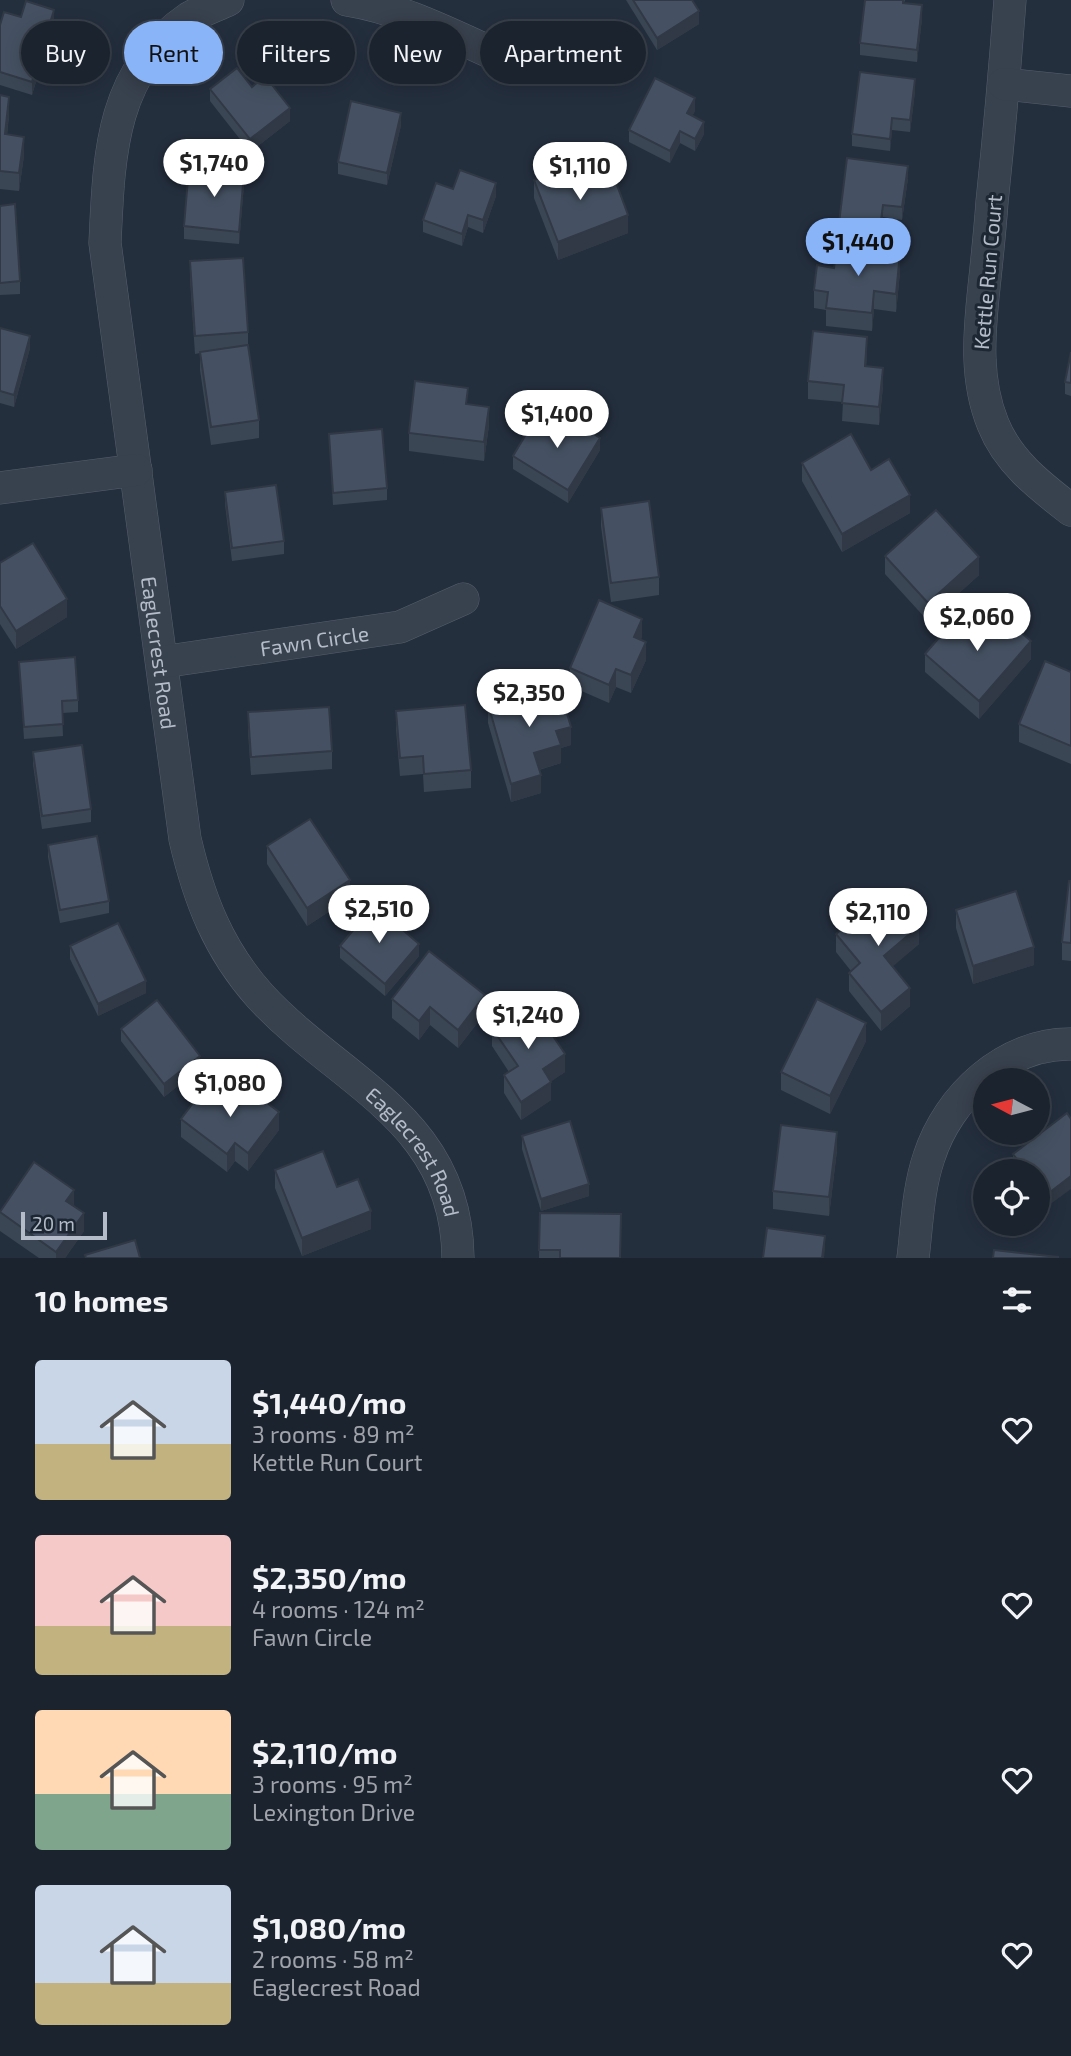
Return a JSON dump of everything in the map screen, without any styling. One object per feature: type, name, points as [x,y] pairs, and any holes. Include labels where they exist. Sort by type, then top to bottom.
[{"type":"street","name":"Eaglecrest Road","points":[[228,0],[192,16],[173,30],[141,66],[130,86],[115,130],[108,175],[106,243],[186,839],[195,882],[211,923],[233,962],[260,996],[292,1026],[374,1093],[406,1123],[431,1157],[449,1196],[458,1238],[458,1258]]},
{"type":"street","points":[[347,0],[393,10],[480,48]]},
{"type":"street","name":"Kettle Run Court","points":[[1010,0],[979,341],[981,385],[994,427],[1004,446],[1017,464],[1040,486],[1071,510]]},
{"type":"street","points":[[1004,84],[1071,91]]},
{"type":"street","points":[[0,488],[136,470]]},
{"type":"street","name":"Fawn Circle","points":[[162,662],[400,627],[463,599]]},
{"type":"street","points":[[913,1258],[923,1177],[929,1155],[937,1135],[961,1098],[977,1082],[1014,1057],[1056,1044],[1071,1044]]},
{"type":"building","points":[[633,0],[692,0],[699,11],[657,38]]},
{"type":"building","points":[[865,0],[903,0],[903,3],[922,5],[917,50],[860,43]]},
{"type":"building","points":[[26,1],[54,10],[51,21],[21,21],[21,79],[0,72],[0,25],[4,12],[21,17]]},
{"type":"building","points":[[237,68],[237,84],[250,84],[252,87],[256,84],[271,84],[290,108],[250,139],[210,89],[216,84],[223,84],[223,79]]},
{"type":"building","points":[[860,72],[915,79],[910,120],[892,118],[890,139],[852,134]]},
{"type":"building","points":[[655,78],[695,98],[687,113],[704,122],[695,139],[680,131],[670,151],[629,130]]},
{"type":"building","points":[[0,95],[9,97],[5,134],[24,137],[19,173],[0,171]]},
{"type":"building","points":[[351,101],[401,113],[387,173],[338,162]]},
{"type":"building","points":[[847,158],[908,166],[902,207],[883,205],[880,228],[839,223]]},
{"type":"building","points":[[189,167],[244,172],[239,232],[184,226]]},
{"type":"building","points":[[565,168],[571,185],[611,169],[628,215],[558,242],[534,180]]},
{"type":"building","points":[[460,170],[496,183],[483,220],[468,215],[462,234],[423,220],[436,183],[453,189]]},
{"type":"building","points":[[15,204],[20,281],[0,283],[0,206]]},
{"type":"building","points":[[837,246],[900,253],[896,294],[874,291],[872,313],[826,308],[828,292],[814,290],[817,265],[834,268]]},
{"type":"building","points":[[243,258],[248,332],[195,336],[190,261]]},
{"type":"building","points":[[0,328],[30,336],[14,395],[0,391]]},
{"type":"building","points":[[813,331],[867,337],[865,366],[883,368],[879,407],[842,403],[844,385],[808,381]]},
{"type":"building","points":[[248,345],[259,420],[211,427],[200,352]]},
{"type":"building","points":[[1071,352],[1071,383],[1065,382]]},
{"type":"building","points":[[415,381],[468,388],[466,404],[489,407],[484,442],[409,433]]},
{"type":"building","points":[[561,414],[600,438],[568,490],[513,456],[534,421],[551,431]]},
{"type":"building","points":[[382,429],[387,488],[333,493],[329,434]]},
{"type":"building","points":[[851,434],[871,470],[889,459],[910,495],[842,534],[802,463]]},
{"type":"building","points":[[276,485],[284,541],[232,548],[225,492]]},
{"type":"building","points":[[649,501],[659,577],[611,583],[601,508]]},
{"type":"building","points":[[936,510],[979,557],[928,603],[885,556]]},
{"type":"building","points":[[33,543],[67,599],[16,631],[0,606],[0,563]]},
{"type":"building","points":[[599,600],[642,619],[634,637],[646,642],[631,675],[616,669],[609,685],[570,668]]},
{"type":"building","points":[[961,612],[987,634],[1002,616],[1031,641],[979,701],[925,654]]},
{"type":"building","points":[[75,657],[78,700],[62,701],[63,724],[24,727],[19,662]]},
{"type":"building","points":[[1045,661],[1071,672],[1071,746],[1019,724]]},
{"type":"building","points":[[558,683],[571,727],[556,731],[561,745],[534,753],[541,775],[511,784],[488,704]]},
{"type":"building","points":[[465,705],[471,770],[424,774],[423,756],[400,758],[396,711]]},
{"type":"building","points":[[329,707],[332,751],[251,757],[248,712]]},
{"type":"building","points":[[82,745],[91,809],[42,816],[33,752]]},
{"type":"building","points":[[310,819],[350,880],[307,908],[267,846]]},
{"type":"building","points":[[97,836],[109,901],[60,910],[48,845]]},
{"type":"building","points":[[1071,881],[1071,943],[1062,942]]},
{"type":"building","points":[[888,890],[919,926],[884,956],[910,988],[881,1012],[849,973],[860,963],[836,934]]},
{"type":"building","points":[[1016,891],[1034,947],[973,966],[956,910]]},
{"type":"building","points":[[374,905],[419,944],[385,984],[340,946]]},
{"type":"building","points":[[118,923],[146,981],[98,1004],[70,946]]},
{"type":"building","points":[[429,951],[485,995],[458,1030],[430,1007],[419,1021],[392,999]]},
{"type":"building","points":[[817,999],[866,1023],[830,1096],[781,1072]]},
{"type":"building","points":[[157,1000],[200,1056],[164,1084],[121,1029]]},
{"type":"building","points":[[531,1003],[565,1054],[543,1069],[551,1082],[521,1102],[504,1075],[518,1066],[492,1028]]},
{"type":"building","points":[[209,1082],[239,1105],[250,1090],[279,1112],[248,1153],[235,1143],[227,1154],[181,1119]]},
{"type":"building","points":[[1067,1113],[1071,1119],[1071,1176],[1050,1192],[1050,1159],[1017,1159],[1013,1154],[1025,1145],[1050,1145],[1050,1126]]},
{"type":"building","points":[[570,1121],[589,1184],[541,1199],[522,1136]]},
{"type":"building","points":[[781,1125],[837,1132],[829,1197],[773,1191]]},
{"type":"building","points":[[323,1151],[337,1187],[358,1179],[371,1211],[302,1238],[275,1170]]},
{"type":"building","points":[[34,1162],[74,1190],[66,1201],[84,1213],[56,1252],[0,1212]]},
{"type":"building","points":[[540,1213],[621,1214],[620,1258],[560,1258],[560,1250],[539,1250]]},
{"type":"building","points":[[767,1228],[825,1236],[822,1258],[763,1258]]},
{"type":"building","points":[[135,1240],[140,1258],[86,1258],[85,1255]]},
{"type":"building","points":[[994,1250],[1058,1257],[1058,1258],[993,1258]]}]
